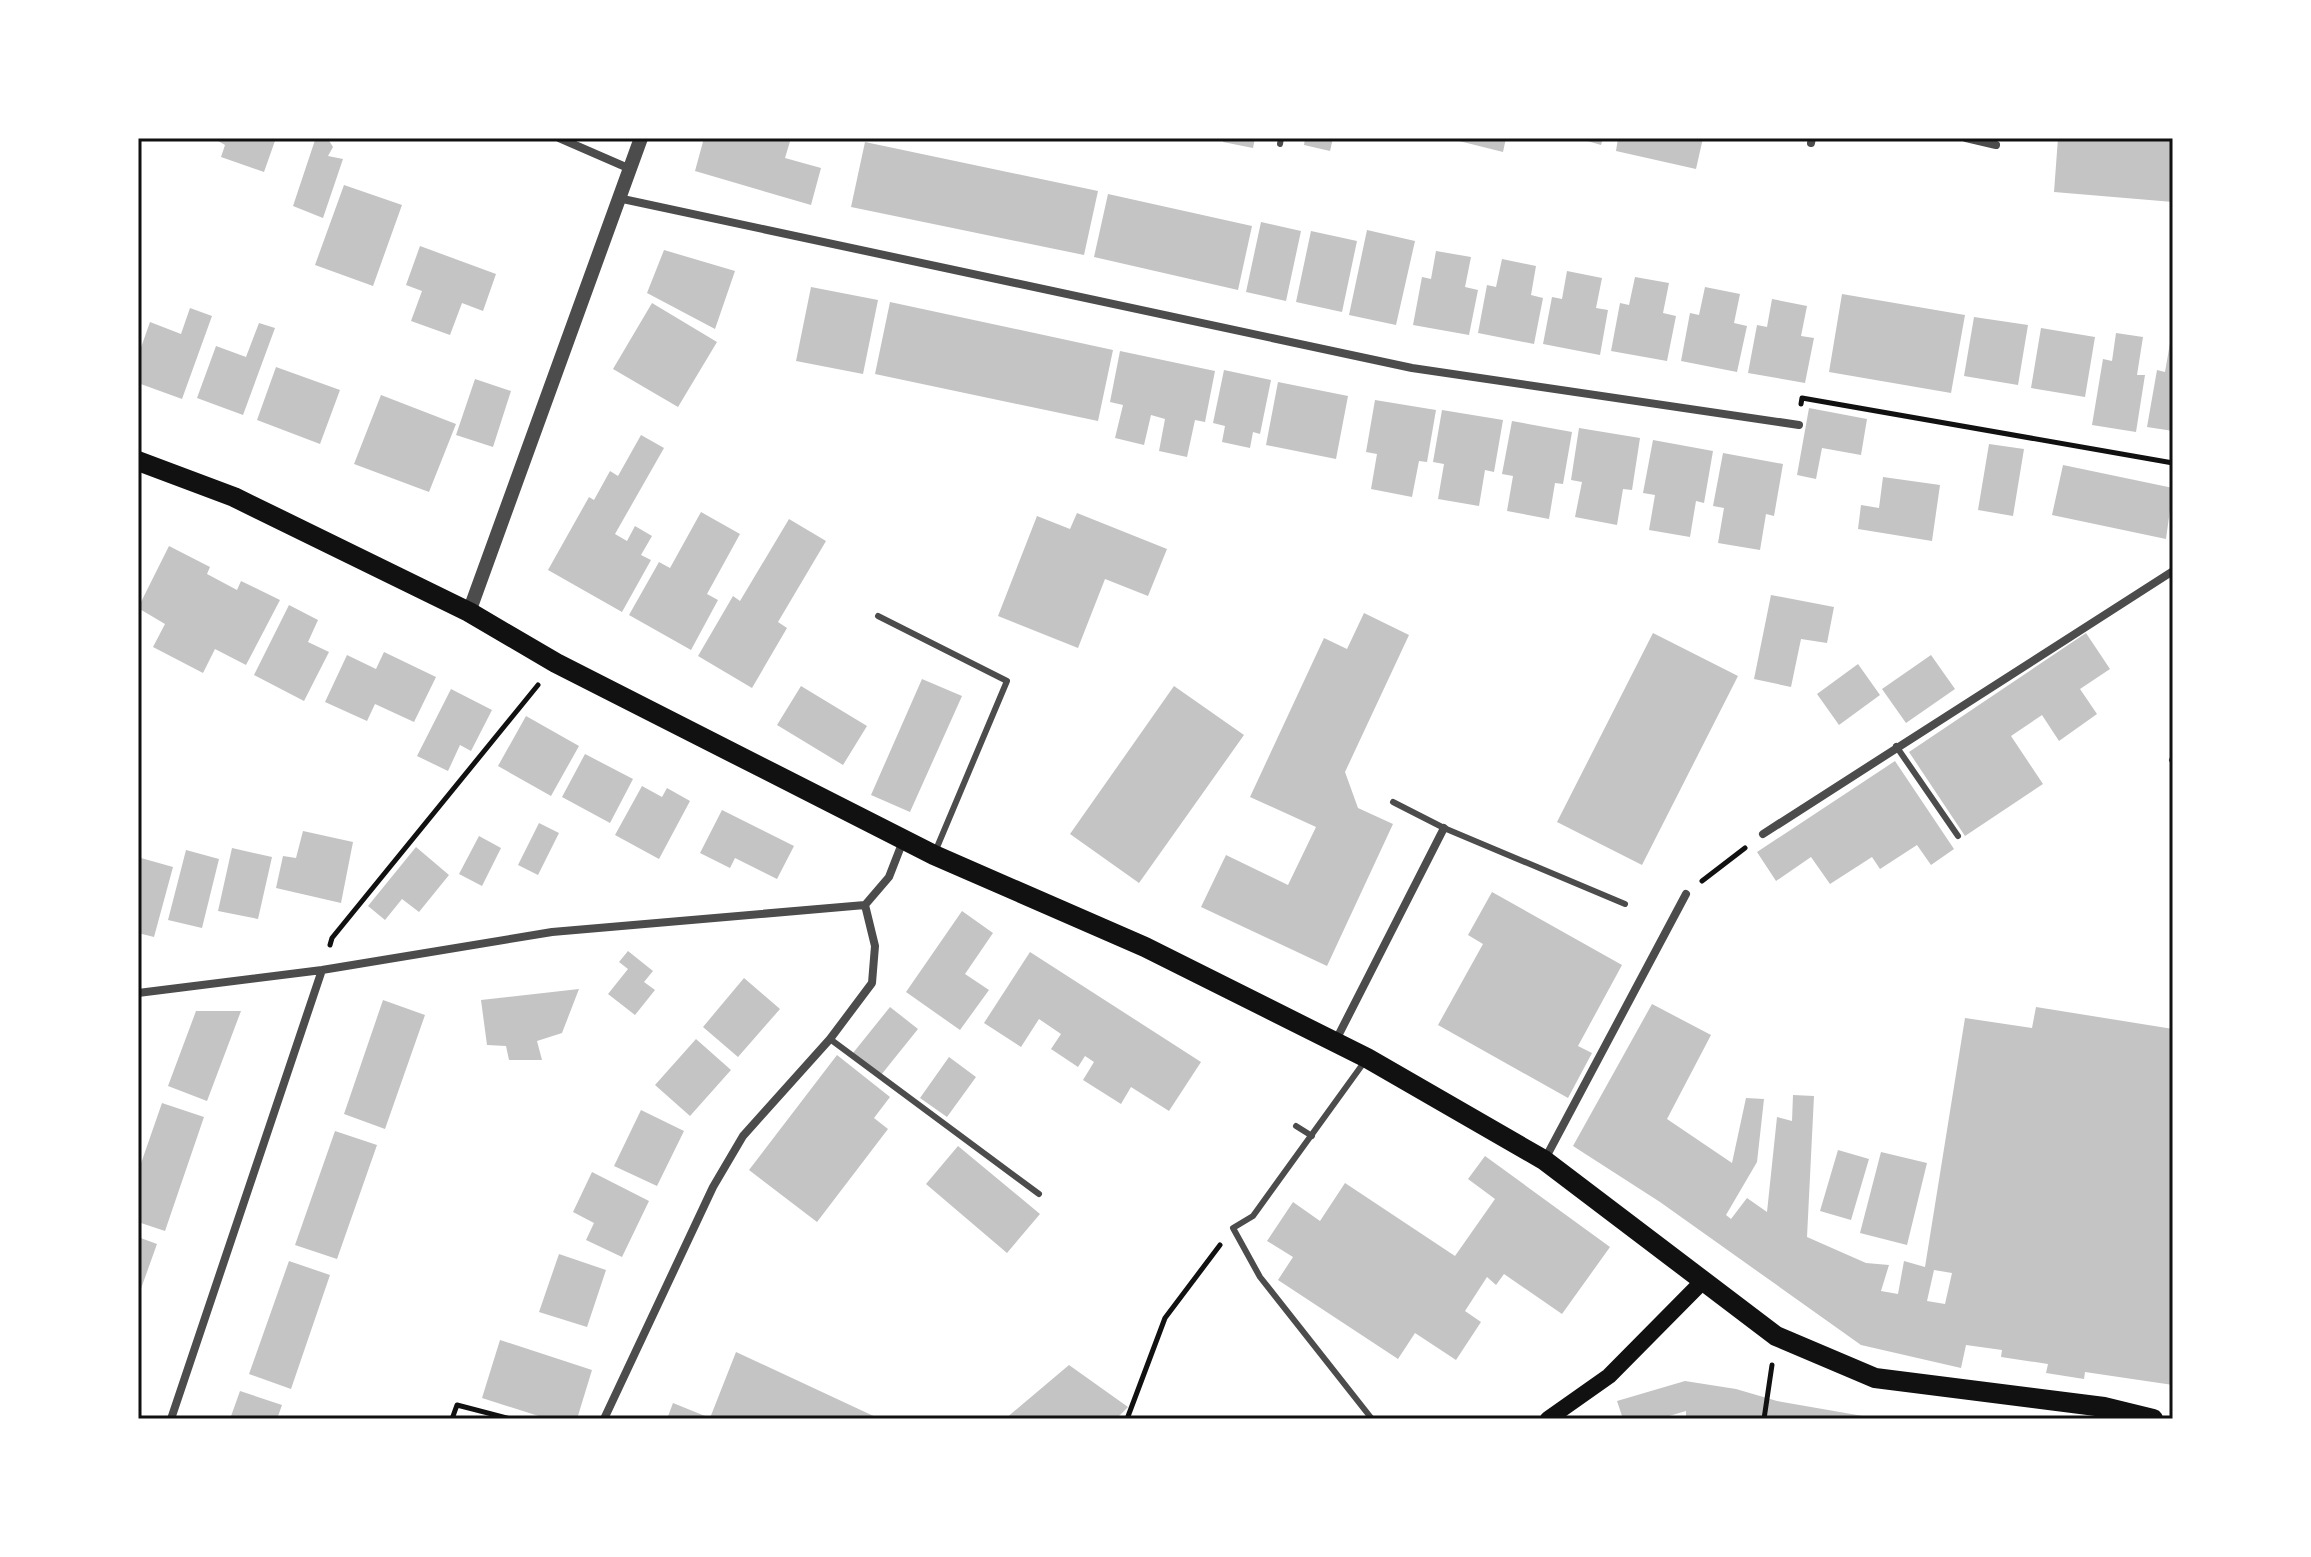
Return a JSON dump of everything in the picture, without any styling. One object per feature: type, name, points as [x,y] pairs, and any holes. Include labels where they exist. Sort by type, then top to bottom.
[{"type":"main road","points":[[138,461],[234,497],[469,612],[556,663],[903,840],[1145,947],[1367,1058],[1544,1160],[1776,1336],[1875,1378],[2104,1407],[2153,1419]]},
{"type":"main road","points":[[1548,1419],[1609,1376],[1703,1281]]},
{"type":"street","points":[[559,138],[628,168]]},
{"type":"street","points":[[469,612],[641,138]]},
{"type":"street","points":[[1966,138],[1996,145]]},
{"type":"street","points":[[617,198],[1412,368],[1799,425]]},
{"type":"street","points":[[1763,834],[2173,571]]},
{"type":"street","points":[[1334,1043],[1444,828]]},
{"type":"street","points":[[138,993],[322,970],[552,932],[865,905],[889,877],[903,840]]},
{"type":"street","points":[[1544,1160],[1686,894]]},
{"type":"street","points":[[604,1419],[713,1187],[743,1136],[830,1039],[872,983],[875,946],[865,905]]},
{"type":"street","points":[[171,1419],[322,970]]},
{"type":"lane","points":[[878,616],[1007,681],[934,855]]},
{"type":"lane","points":[[1896,746],[1958,836]]},
{"type":"lane","points":[[1393,802],[1444,828],[1625,904]]},
{"type":"lane","points":[[830,1039],[1039,1194]]},
{"type":"lane","points":[[1367,1058],[1253,1216],[1233,1228],[1260,1277],[1372,1419]]},
{"type":"lane","points":[[1296,1126],[1312,1136]]},
{"type":"path","points":[[1799,425],[1802,398],[2173,463]]},
{"type":"path","points":[[322,970],[332,938],[556,663]]},
{"type":"path","points":[[1686,894],[1763,834]]},
{"type":"path","points":[[1127,1419],[1165,1318],[1233,1228]]},
{"type":"path","points":[[1764,1419],[1776,1336]]},
{"type":"path","points":[[452,1419],[457,1405],[511,1419]]},
{"type":"building","points":[[213,138],[276,138],[264,172],[221,157],[225,145]]},
{"type":"building","points":[[704,138],[791,138],[785,158],[821,168],[811,205],[695,171]]},
{"type":"building","points":[[1224,138],[1255,138],[1253,148],[1223,142]]},
{"type":"building","points":[[1305,138],[1333,138],[1330,151],[1304,145]]},
{"type":"building","points":[[1447,138],[1506,138],[1503,152]]},
{"type":"building","points":[[1577,138],[1603,138],[1601,145]]},
{"type":"building","points":[[1618,138],[1703,138],[1696,169],[1616,151]]},
{"type":"building","points":[[2058,138],[2173,138],[2173,202],[2054,192]]},
{"type":"building","points":[[328,139],[333,147],[328,156],[343,159],[323,218],[293,206],[315,140]]},
{"type":"building","points":[[865,142],[1098,191],[1084,255],[851,207]]},
{"type":"building","points":[[344,185],[402,205],[373,286],[315,265]]},
{"type":"building","points":[[1108,194],[1252,226],[1238,290],[1094,257]]},
{"type":"building","points":[[1261,222],[1301,231],[1286,301],[1246,292]]},
{"type":"building","points":[[1367,230],[1415,241],[1396,325],[1349,315]]},
{"type":"building","points":[[1311,231],[1357,241],[1342,312],[1296,302]]},
{"type":"building","points":[[420,246],[496,274],[483,311],[462,303],[450,335],[411,321],[422,291],[406,285]]},
{"type":"building","points":[[664,250],[735,271],[715,329],[647,293]]},
{"type":"building","points":[[1436,251],[1471,257],[1465,287],[1478,290],[1469,335],[1413,325],[1422,277],[1431,279]]},
{"type":"building","points":[[1502,259],[1536,266],[1531,295],[1543,298],[1534,344],[1478,333],[1487,285],[1496,287]]},
{"type":"building","points":[[1567,271],[1602,278],[1596,308],[1608,310],[1600,355],[1543,344],[1552,297],[1562,299]]},
{"type":"building","points":[[1635,277],[1669,283],[1663,313],[1676,316],[1667,361],[1611,351],[1620,303],[1629,305]]},
{"type":"building","points":[[811,287],[878,300],[863,374],[796,361]]},
{"type":"building","points":[[1705,287],[1740,294],[1734,323],[1747,326],[1737,372],[1681,361],[1690,313],[1699,315]]},
{"type":"building","points":[[1842,294],[1965,315],[1951,393],[1829,372]]},
{"type":"building","points":[[1772,299],[1807,306],[1801,336],[1814,338],[1805,383],[1748,373],[1757,325],[1767,327]]},
{"type":"building","points":[[890,302],[1113,350],[1098,421],[875,374]]},
{"type":"building","points":[[652,303],[717,342],[678,407],[613,369]]},
{"type":"building","points":[[190,308],[212,316],[182,399],[138,383],[138,356],[150,322],[181,334]]},
{"type":"building","points":[[1974,317],[2028,325],[2018,385],[1964,376]]},
{"type":"building","points":[[259,323],[275,328],[243,415],[197,398],[216,346],[246,357]]},
{"type":"building","points":[[2041,328],[2095,337],[2085,397],[2031,388]]},
{"type":"building","points":[[2116,333],[2143,337],[2137,375],[2145,375],[2136,432],[2092,425],[2103,359],[2112,361]]},
{"type":"building","points":[[2170,343],[2173,344],[2173,431],[2147,427],[2157,370],[2165,372]]},
{"type":"building","points":[[1120,351],[1215,371],[1205,422],[1195,420],[1187,457],[1159,451],[1165,419],[1151,415],[1144,445],[1115,438],[1123,405],[1110,402]]},
{"type":"building","points":[[276,367],[340,390],[320,444],[257,420]]},
{"type":"building","points":[[1224,370],[1271,380],[1260,434],[1253,432],[1250,448],[1222,442],[1225,426],[1213,423]]},
{"type":"building","points":[[475,379],[511,391],[493,447],[456,435]]},
{"type":"building","points":[[1278,382],[1348,396],[1336,459],[1266,445]]},
{"type":"building","points":[[381,395],[456,424],[429,492],[354,464]]},
{"type":"building","points":[[1375,400],[1436,410],[1427,462],[1419,461],[1412,497],[1371,489],[1377,454],[1366,452]]},
{"type":"building","points":[[1809,408],[1867,419],[1861,455],[1822,448],[1816,479],[1797,475]]},
{"type":"building","points":[[1442,410],[1503,420],[1494,472],[1485,470],[1479,506],[1438,499],[1444,464],[1433,462]]},
{"type":"building","points":[[1512,421],[1572,432],[1563,484],[1555,483],[1549,519],[1507,511],[1513,476],[1502,474]]},
{"type":"building","points":[[1579,428],[1640,438],[1632,490],[1623,489],[1617,525],[1575,517],[1582,482],[1571,480]]},
{"type":"building","points":[[641,435],[664,448],[615,534],[627,541],[635,526],[652,536],[641,555],[651,560],[622,612],[548,570],[589,497],[594,500],[610,471],[618,476]]},
{"type":"building","points":[[1653,440],[1713,451],[1704,503],[1696,501],[1690,537],[1649,530],[1655,495],[1643,493]]},
{"type":"building","points":[[1989,444],[2024,449],[2013,516],[1978,510]]},
{"type":"building","points":[[1723,453],[1783,464],[1774,516],[1766,514],[1760,550],[1718,543],[1724,508],[1713,506]]},
{"type":"building","points":[[2063,465],[2173,488],[2166,539],[2052,515]]},
{"type":"building","points":[[1883,477],[1940,485],[1932,541],[1858,529],[1861,505],[1879,508]]},
{"type":"building","points":[[701,512],[740,534],[707,594],[718,600],[691,650],[629,615],[659,562],[670,568]]},
{"type":"building","points":[[1077,513],[1167,549],[1148,596],[1105,579],[1078,648],[998,616],[1037,516],[1070,529]]},
{"type":"building","points":[[789,519],[826,541],[778,622],[787,628],[752,688],[698,656],[733,596],[740,601]]},
{"type":"building","points":[[169,546],[210,567],[207,574],[237,590],[241,581],[280,600],[246,665],[215,649],[203,673],[153,647],[165,624],[138,608]]},
{"type":"building","points":[[1771,595],[1834,607],[1827,643],[1801,639],[1791,687],[1754,679]]},
{"type":"building","points":[[289,605],[318,620],[308,642],[329,652],[304,701],[254,675]]},
{"type":"building","points":[[1364,613],[1409,635],[1345,772],[1358,808],[1393,824],[1327,966],[1201,907],[1226,855],[1288,885],[1316,827],[1250,797],[1324,638],[1347,649]]},
{"type":"building","points":[[1653,633],[1738,676],[1642,865],[1557,822]]},
{"type":"building","points":[[2086,633],[2110,669],[2080,689],[2097,714],[2059,741],[2042,715],[2011,736],[2043,784],[1965,836],[1909,752]]},
{"type":"building","points":[[384,652],[436,677],[414,722],[375,704],[367,721],[325,702],[347,655],[376,669]]},
{"type":"building","points":[[1931,655],[1955,689],[1906,723],[1882,689]]},
{"type":"building","points":[[1858,664],[1880,695],[1839,725],[1817,694]]},
{"type":"building","points":[[922,679],[962,696],[910,812],[871,795]]},
{"type":"building","points":[[801,686],[867,726],[843,765],[777,725]]},
{"type":"building","points":[[1174,686],[1244,735],[1139,883],[1070,834]]},
{"type":"building","points":[[451,689],[492,710],[471,751],[460,745],[448,771],[417,756]]},
{"type":"building","points":[[526,716],[579,746],[551,796],[498,766]]},
{"type":"building","points":[[585,754],[633,779],[610,823],[562,797]]},
{"type":"building","points":[[1895,761],[1954,849],[1931,865],[1917,845],[1880,869],[1872,857],[1830,884],[1811,857],[1776,881],[1757,852]]},
{"type":"building","points":[[642,786],[662,797],[667,788],[690,801],[659,859],[615,835]]},
{"type":"building","points":[[722,810],[794,846],[777,879],[735,858],[730,868],[700,853]]},
{"type":"building","points":[[539,823],[559,833],[538,875],[518,865]]},
{"type":"building","points":[[303,831],[353,842],[341,903],[276,888],[283,856],[296,858]]},
{"type":"building","points":[[479,836],[501,848],[482,886],[459,874]]},
{"type":"building","points":[[416,847],[449,875],[419,912],[402,899],[385,920],[368,906]]},
{"type":"building","points":[[232,848],[272,857],[258,919],[218,911]]},
{"type":"building","points":[[186,850],[219,859],[202,928],[168,920]]},
{"type":"building","points":[[141,858],[173,867],[154,937],[138,933]]},
{"type":"building","points":[[1492,892],[1622,965],[1578,1046],[1592,1053],[1568,1098],[1438,1025],[1483,944],[1468,935]]},
{"type":"building","points":[[962,911],[993,933],[965,974],[989,990],[960,1030],[906,992]]},
{"type":"building","points":[[628,951],[653,971],[644,982],[655,990],[635,1015],[608,994],[628,969],[619,962]]},
{"type":"building","points":[[1030,952],[1201,1062],[1169,1111],[1131,1087],[1121,1104],[1083,1080],[1094,1062],[1085,1056],[1078,1067],[1051,1049],[1061,1034],[1039,1019],[1021,1047],[984,1023]]},
{"type":"building","points":[[744,978],[780,1009],[738,1057],[703,1027]]},
{"type":"building","points":[[579,989],[562,1033],[537,1041],[542,1060],[509,1060],[506,1046],[487,1045],[481,1000]]},
{"type":"building","points":[[383,1000],[425,1015],[385,1129],[344,1114]]},
{"type":"building","points":[[1652,1004],[1711,1035],[1667,1119],[1732,1163],[1746,1098],[1764,1099],[1757,1162],[1726,1215],[1731,1219],[1747,1198],[1767,1212],[1777,1117],[1792,1121],[1793,1095],[1814,1096],[1807,1237],[1866,1263],[1889,1265],[1881,1291],[1898,1294],[1904,1261],[1925,1267],[1965,1018],[2032,1028],[2036,1007],[2173,1029],[2173,1385],[2085,1372],[2084,1379],[2046,1373],[2048,1364],[2001,1357],[2002,1350],[1966,1345],[1961,1368],[1861,1345],[1660,1202],[1573,1146]],"holes":[[[1934,1270],[1952,1273],[1945,1304],[1927,1301]]]},
{"type":"building","points":[[890,1007],[918,1029],[881,1075],[853,1053]]},
{"type":"building","points":[[196,1011],[241,1011],[207,1101],[168,1086]]},
{"type":"building","points":[[696,1039],[731,1070],[690,1116],[655,1085]]},
{"type":"building","points":[[837,1055],[890,1097],[874,1118],[888,1129],[817,1222],[749,1170]]},
{"type":"building","points":[[949,1057],[976,1077],[947,1117],[920,1098]]},
{"type":"building","points":[[162,1103],[204,1117],[165,1231],[138,1222],[138,1172]]},
{"type":"building","points":[[641,1110],[684,1131],[657,1186],[614,1166]]},
{"type":"building","points":[[335,1131],[377,1145],[337,1259],[295,1245]]},
{"type":"building","points":[[958,1146],[1040,1214],[1007,1253],[926,1184]]},
{"type":"building","points":[[1838,1150],[1869,1159],[1851,1220],[1820,1211]]},
{"type":"building","points":[[1881,1152],[1927,1163],[1907,1245],[1860,1233]]},
{"type":"building","points":[[1485,1156],[1610,1247],[1562,1314],[1504,1274],[1496,1285],[1487,1277],[1465,1311],[1481,1322],[1456,1360],[1415,1333],[1398,1359],[1278,1280],[1293,1257],[1267,1241],[1293,1202],[1320,1221],[1345,1183],[1455,1256],[1495,1199],[1468,1179]]},
{"type":"building","points":[[592,1172],[649,1201],[622,1257],[586,1240],[594,1223],[573,1212]]},
{"type":"building","points":[[138,1237],[157,1244],[138,1297]]},
{"type":"building","points":[[559,1254],[606,1270],[587,1327],[539,1312]]},
{"type":"building","points":[[289,1261],[330,1275],[291,1389],[249,1374]]},
{"type":"building","points":[[500,1340],[592,1370],[577,1419],[548,1419],[482,1398]]},
{"type":"building","points":[[736,1352],[880,1419],[667,1419],[673,1403],[710,1418]]},
{"type":"building","points":[[1069,1365],[1128,1407],[1116,1419],[1005,1419]]},
{"type":"building","points":[[1685,1381],[1880,1419],[1686,1419],[1686,1411],[1659,1419],[1623,1419],[1617,1401]]},
{"type":"building","points":[[240,1391],[282,1405],[277,1419],[230,1419]]}]
